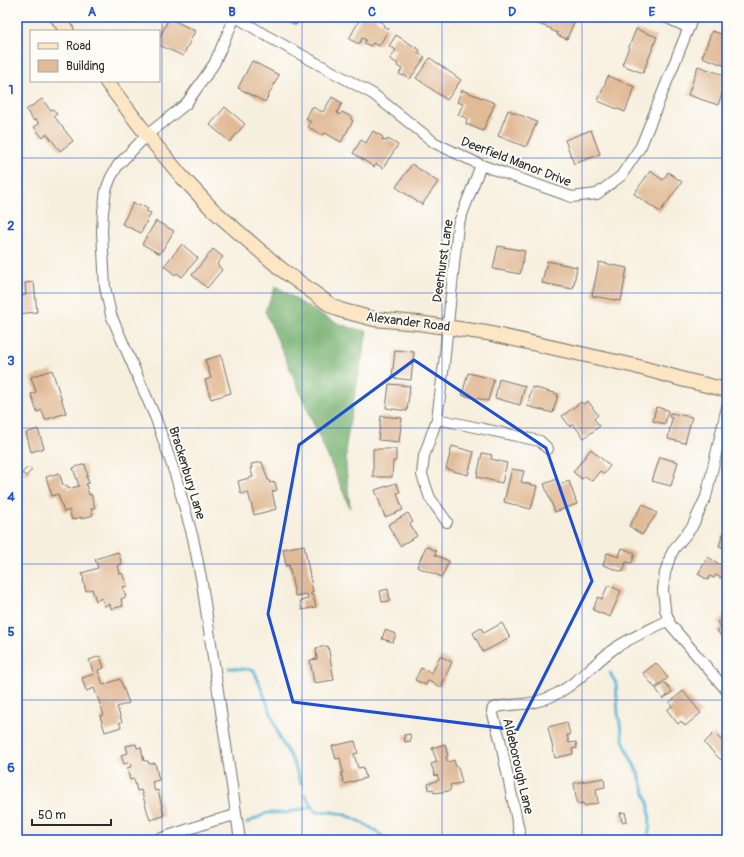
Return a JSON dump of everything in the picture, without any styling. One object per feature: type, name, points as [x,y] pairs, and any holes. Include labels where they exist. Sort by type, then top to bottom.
[{"type":"street","points":[[57,17],[66,30]]},
{"type":"street","name":"Brackenbury Lane","points":[[236,17],[214,64],[186,104],[147,135],[118,165],[106,190],[102,232],[105,288],[111,315],[116,330],[156,419],[176,477],[193,538],[202,583],[240,840]]},
{"type":"street","name":"Deerfield Manor Drive","points":[[236,17],[267,36],[373,94],[435,143],[481,165],[572,197],[598,194],[621,176],[641,146],[693,17]]},
{"type":"street","points":[[665,17],[689,28]]},
{"type":"street","name":"Alexander Road","points":[[107,82],[147,135],[182,177],[213,210],[281,269],[329,304],[351,314],[374,320],[448,327],[487,333],[635,366],[727,390]]},
{"type":"street","name":"Deerhurst Lane","points":[[447,522],[430,498],[422,475],[424,456],[437,419],[458,225],[481,165]]},
{"type":"street","points":[[727,407],[706,497],[692,526],[674,549],[665,573],[663,590],[665,609],[675,631],[727,691]]},
{"type":"street","points":[[437,419],[540,441],[548,449]]},
{"type":"street","name":"Aldeborough Lane","points":[[521,840],[500,739],[492,711],[493,708],[503,705],[535,702],[558,693],[574,683],[616,648],[635,636],[669,620]]},
{"type":"street","points":[[156,840],[236,815]]},
{"type":"highlighted area","points":[[414,360],[546,448],[592,581],[517,730],[293,702],[268,614],[299,445]]},
{"type":"green space","points":[[276,286],[319,314],[331,320],[354,329],[367,331],[346,445],[346,467],[350,508],[265,311]]},
{"type":"building","points":[[279,17],[300,17],[296,25]]},
{"type":"building","points":[[361,17],[376,17],[375,19],[389,29],[379,46],[373,43],[371,46],[364,43],[366,40],[362,38],[359,44],[349,39]]},
{"type":"building","points":[[538,17],[576,17],[567,39],[557,35],[558,33],[551,30],[552,29],[536,23]]},
{"type":"building","points":[[169,18],[195,31],[183,56],[160,45],[160,37]]},
{"type":"building","points":[[636,29],[657,37],[643,73],[622,65]]},
{"type":"building","points":[[712,31],[727,36],[726,66],[702,57]]},
{"type":"building","points":[[396,35],[420,50],[418,53],[425,57],[410,79],[399,74],[402,69],[397,66],[398,64],[390,59],[396,50],[389,46]]},
{"type":"building","points":[[430,58],[461,80],[447,100],[416,78]]},
{"type":"building","points":[[252,61],[279,75],[265,102],[238,88]]},
{"type":"building","points":[[698,66],[727,76],[718,105],[688,95]]},
{"type":"building","points":[[608,76],[635,87],[625,112],[598,101]]},
{"type":"building","points":[[462,90],[495,103],[483,131],[466,124],[467,118],[458,115],[463,104],[457,102]]},
{"type":"building","points":[[332,97],[342,103],[337,113],[340,115],[342,112],[352,117],[351,119],[353,121],[341,142],[325,133],[323,135],[308,127],[311,122],[306,119],[312,107],[323,112]]},
{"type":"building","points":[[42,99],[50,110],[53,109],[57,114],[54,116],[73,141],[60,151],[47,134],[42,137],[34,127],[39,124],[36,119],[34,121],[26,110]]},
{"type":"building","points":[[225,107],[245,124],[230,142],[210,125]]},
{"type":"building","points":[[508,110],[537,122],[526,147],[498,136]]},
{"type":"building","points":[[591,130],[600,154],[574,164],[565,140]]},
{"type":"building","points":[[373,131],[383,137],[382,140],[387,141],[388,139],[398,145],[383,168],[376,164],[374,167],[353,153],[361,140],[366,143]]},
{"type":"building","points":[[412,164],[438,182],[422,205],[396,187]]},
{"type":"building","points":[[650,171],[663,180],[668,172],[682,182],[660,212],[634,194]]},
{"type":"building","points":[[133,203],[138,206],[139,204],[148,209],[146,211],[151,213],[141,233],[122,224]]},
{"type":"building","points":[[156,221],[174,231],[160,254],[142,244]]},
{"type":"building","points":[[182,244],[198,258],[182,277],[177,273],[175,275],[164,266]]},
{"type":"building","points":[[498,246],[525,251],[520,274],[493,269]]},
{"type":"building","points":[[213,249],[223,257],[217,264],[222,270],[207,288],[192,275]]},
{"type":"building","points":[[547,261],[577,267],[573,289],[542,283]]},
{"type":"building","points":[[599,262],[627,268],[621,301],[592,296]]},
{"type":"building","points":[[18,281],[20,296],[26,295],[25,283],[34,282],[37,312],[17,314]]},
{"type":"building","points":[[395,350],[414,352],[411,380],[392,378]]},
{"type":"building","points":[[221,355],[231,393],[211,399],[205,380],[211,378],[205,360]]},
{"type":"building","points":[[52,370],[66,413],[45,420],[42,410],[37,412],[31,394],[36,392],[31,377]]},
{"type":"building","points":[[468,373],[494,379],[488,401],[462,395]]},
{"type":"building","points":[[499,379],[525,386],[520,405],[495,398]]},
{"type":"building","points":[[389,384],[410,386],[407,411],[386,408]]},
{"type":"building","points":[[532,387],[558,394],[553,413],[527,406]]},
{"type":"building","points":[[588,401],[598,415],[594,419],[600,426],[584,438],[573,424],[570,427],[562,416],[581,402],[583,404]]},
{"type":"building","points":[[656,407],[668,410],[665,424],[653,421]]},
{"type":"building","points":[[670,413],[692,417],[685,443],[668,439],[672,418],[669,417]]},
{"type":"building","points":[[381,416],[402,418],[399,442],[378,440]]},
{"type":"building","points":[[38,429],[44,448],[31,452],[26,433]]},
{"type":"building","points":[[452,446],[474,452],[468,475],[446,469]]},
{"type":"building","points":[[373,449],[396,449],[396,461],[393,461],[392,477],[373,477]]},
{"type":"building","points":[[591,449],[610,466],[604,474],[600,471],[592,481],[585,476],[582,479],[573,472]]},
{"type":"building","points":[[482,453],[492,455],[491,459],[507,463],[502,483],[477,477]]},
{"type":"building","points":[[660,457],[678,462],[671,486],[652,481]]},
{"type":"building","points":[[262,462],[268,480],[270,483],[275,482],[277,490],[272,492],[276,509],[254,515],[248,492],[241,494],[238,481],[253,477],[250,468],[252,468],[251,464]]},
{"type":"building","points":[[85,464],[88,476],[86,476],[89,483],[86,484],[95,508],[91,509],[93,515],[72,520],[69,510],[64,512],[58,494],[52,496],[46,477],[59,473],[63,485],[68,486],[68,489],[79,486],[73,468]]},
{"type":"building","points":[[28,467],[32,470],[26,476],[22,473]]},
{"type":"building","points":[[512,469],[524,471],[521,482],[537,486],[531,509],[504,502]]},
{"type":"building","points":[[557,479],[559,485],[569,481],[577,504],[555,512],[544,484]]},
{"type":"building","points":[[396,483],[400,492],[397,493],[403,510],[385,517],[375,490]]},
{"type":"building","points":[[643,504],[657,513],[642,535],[629,526]]},
{"type":"building","points":[[408,513],[413,522],[410,524],[417,536],[400,546],[388,525]]},
{"type":"building","points":[[723,534],[727,536],[727,549],[719,546]]},
{"type":"building","points":[[304,545],[313,592],[311,595],[313,595],[316,607],[302,610],[300,601],[308,599],[307,594],[295,596],[289,565],[286,566],[283,549]]},
{"type":"building","points":[[426,546],[436,551],[435,555],[449,561],[442,577],[417,567]]},
{"type":"building","points":[[622,548],[635,553],[632,563],[626,562],[623,572],[603,565],[607,553],[619,557]]},
{"type":"building","points":[[118,552],[122,564],[118,565],[120,574],[122,573],[127,586],[123,587],[126,597],[121,599],[123,606],[111,609],[110,604],[104,606],[102,598],[96,601],[92,589],[86,591],[82,573],[98,568],[95,559]]},
{"type":"building","points":[[708,557],[727,569],[721,578],[716,575],[714,578],[710,576],[708,580],[698,574]]},
{"type":"building","points":[[608,585],[621,591],[610,617],[593,610],[598,597],[602,599]]},
{"type":"building","points":[[388,589],[390,601],[382,602],[380,591]]},
{"type":"building","points":[[726,614],[727,642],[717,631],[721,627],[717,622]]},
{"type":"building","points":[[502,623],[510,638],[483,652],[473,633],[481,628],[484,633]]},
{"type":"building","points":[[385,630],[396,634],[393,642],[382,639]]},
{"type":"building","points":[[328,646],[334,680],[314,683],[310,660],[317,659],[316,648]]},
{"type":"building","points":[[100,656],[104,668],[98,670],[103,685],[120,679],[129,703],[117,707],[122,722],[119,723],[121,727],[105,732],[100,716],[104,715],[94,688],[86,691],[82,678],[94,674],[89,660]]},
{"type":"building","points":[[440,656],[452,662],[441,687],[428,681],[426,685],[415,680],[421,668],[432,673]]},
{"type":"building","points":[[656,663],[668,678],[655,688],[643,673]]},
{"type":"building","points":[[665,683],[672,692],[663,699],[656,689]]},
{"type":"building","points":[[683,691],[701,713],[685,726],[681,721],[678,724],[667,710],[672,706],[669,703]]},
{"type":"building","points":[[567,722],[570,735],[567,735],[569,743],[576,742],[577,748],[572,749],[573,754],[555,758],[548,727]]},
{"type":"building","points":[[714,733],[727,746],[727,754],[721,760],[704,743]]},
{"type":"building","points":[[410,734],[411,741],[405,742],[404,735]]},
{"type":"building","points":[[355,741],[358,753],[354,754],[358,768],[363,767],[366,778],[344,784],[341,773],[343,772],[340,758],[336,759],[332,746]]},
{"type":"building","points":[[136,744],[137,748],[141,747],[144,761],[148,761],[149,764],[155,763],[159,780],[152,782],[155,791],[158,790],[164,816],[150,820],[141,790],[137,791],[134,779],[130,780],[127,768],[131,767],[130,762],[124,764],[121,755],[128,753],[126,746]]},
{"type":"building","points":[[445,744],[448,762],[454,760],[456,767],[458,767],[462,783],[450,785],[451,789],[449,791],[434,793],[433,789],[429,790],[428,784],[439,780],[437,775],[435,776],[431,764],[437,762],[432,748]]},
{"type":"building","points":[[604,778],[605,787],[596,789],[598,803],[584,806],[583,803],[577,804],[574,783]]},
{"type":"building","points":[[625,812],[627,821],[622,822],[620,813]]},
{"type":"building","points":[[576,836],[577,840],[561,840],[561,839]]},
{"type":"waterway","points":[[229,668],[254,670],[280,739],[293,761],[301,783]]},
{"type":"waterway","points":[[610,673],[616,683],[618,713],[623,740],[639,775],[649,806],[650,826],[647,840]]},
{"type":"waterway","points":[[305,795],[316,812],[336,812],[354,818],[372,828],[388,840]]},
{"type":"waterway","points":[[247,823],[267,813],[285,813],[312,807]]}]
